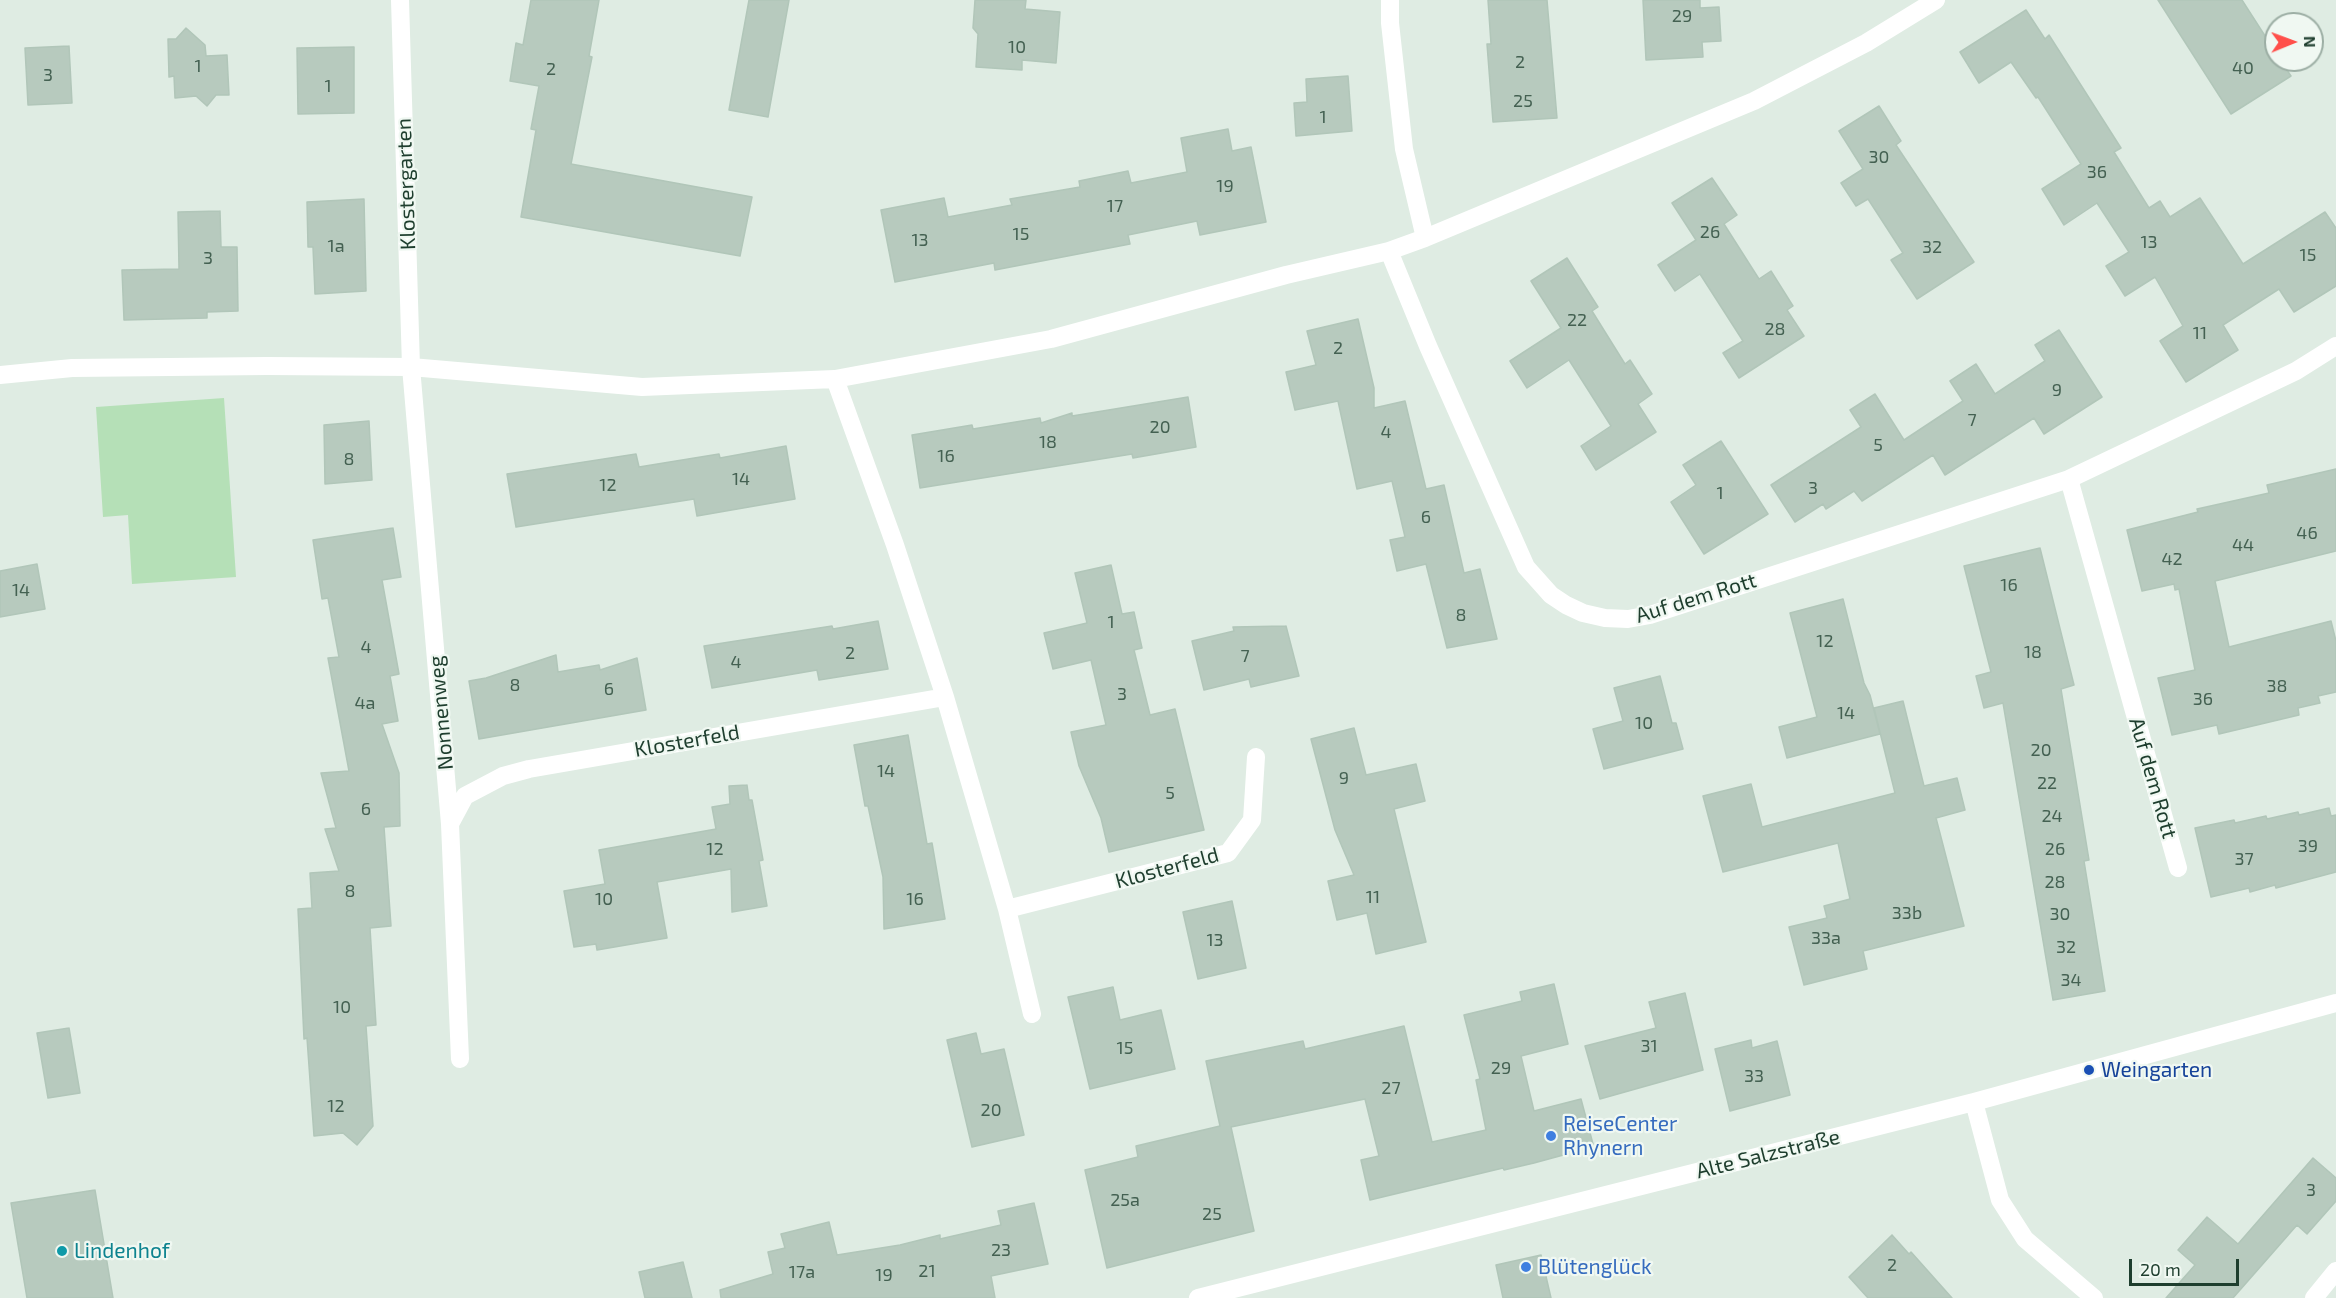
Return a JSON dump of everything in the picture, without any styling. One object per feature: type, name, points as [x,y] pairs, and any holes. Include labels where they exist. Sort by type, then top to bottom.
[{"type":"street","name":"Klostergarten","points":[[400,0],[411,367]]},
{"type":"street","points":[[1390,0],[1390,22],[1404,149],[1425,238]]},
{"type":"street","points":[[0,375],[72,368],[411,367],[642,387],[836,379],[1051,339],[1286,275],[1389,251],[1425,238],[1754,101],[1866,43],[1936,0]]},
{"type":"street","name":"Auf dem Rott","points":[[1389,251],[1428,346],[1526,567],[1551,595],[1584,613],[1616,618],[1650,615],[2069,479],[2296,371],[2336,346]]},
{"type":"street","name":"Nonnenweg","points":[[411,367],[450,824],[460,1059]]},
{"type":"street","points":[[836,379],[895,545],[945,697],[1007,909],[1032,1014]]},
{"type":"street","name":"Auf dem Rott","points":[[2069,479],[2178,868]]},
{"type":"street","name":"Klosterfeld","points":[[450,824],[465,796],[503,776],[529,769],[945,697]]},
{"type":"street","name":"Klosterfeld","points":[[1007,909],[1228,853],[1252,820],[1256,757]]},
{"type":"street","name":"Alte Salzstraße","points":[[1198,1298],[1974,1102],[2336,1003]]},
{"type":"street","points":[[1974,1102],[2000,1200],[2025,1239],[2094,1298]]},
{"type":"street","points":[[2314,1298],[2336,1271]]},
{"type":"green space","points":[[224,398],[236,577],[132,584],[128,515],[103,517],[96,407]]},
{"type":"building","points":[[531,0],[599,0],[589,56],[592,57],[571,164],[752,197],[740,256],[521,217],[536,130],[531,129],[539,86],[510,81],[516,43],[523,45]]},
{"type":"building","points":[[749,0],[789,0],[768,117],[729,110]]},
{"type":"building","points":[[975,0],[1026,0],[1025,9],[1060,12],[1056,63],[1022,60],[1022,70],[976,67],[978,34],[973,28]]},
{"type":"building","points":[[1488,0],[1547,0],[1557,118],[1493,122],[1487,44],[1491,44]]},
{"type":"building","points":[[1643,0],[1700,0],[1700,8],[1719,7],[1721,41],[1702,42],[1703,57],[1646,60]]},
{"type":"building","points":[[2158,0],[2242,0],[2264,34],[2264,72],[2288,72],[2291,76],[2231,114]]},
{"type":"building","points":[[2026,10],[2045,39],[2049,35],[2121,148],[2114,152],[2149,208],[2160,201],[2170,217],[2200,198],[2243,264],[2325,212],[2336,228],[2336,286],[2294,312],[2279,289],[2223,325],[2238,350],[2186,382],[2160,341],[2183,326],[2155,277],[2125,296],[2106,266],[2129,252],[2097,203],[2064,225],[2042,189],[2081,164],[2038,97],[2036,98],[2011,62],[1979,83],[1960,52]]},
{"type":"building","points":[[186,28],[205,45],[206,56],[227,55],[229,95],[216,95],[207,106],[196,96],[175,98],[174,76],[169,77],[168,39],[176,39]]},
{"type":"building","points":[[69,46],[72,103],[28,105],[25,48]]},
{"type":"building","points":[[354,47],[354,113],[298,114],[297,48]]},
{"type":"building","points":[[1348,76],[1352,131],[1296,136],[1294,103],[1307,102],[1306,79]]},
{"type":"building","points":[[1879,106],[1901,141],[1896,145],[1974,262],[1917,299],[1891,260],[1903,253],[1868,199],[1856,206],[1841,183],[1863,169],[1839,131]]},
{"type":"building","points":[[1228,129],[1232,151],[1251,147],[1266,222],[1200,235],[1197,221],[1128,235],[1130,244],[995,270],[994,263],[895,282],[881,210],[944,198],[948,217],[1012,205],[1010,199],[1080,187],[1079,181],[1128,171],[1131,183],[1187,172],[1181,138]]},
{"type":"building","points":[[1712,178],[1737,215],[1724,224],[1759,279],[1771,271],[1793,306],[1787,310],[1804,336],[1739,378],[1723,353],[1743,341],[1700,274],[1675,291],[1658,265],[1696,240],[1672,203]]},
{"type":"building","points":[[364,199],[366,291],[315,294],[313,247],[308,247],[307,202]]},
{"type":"building","points":[[220,211],[221,247],[237,247],[238,311],[207,312],[207,318],[124,320],[122,270],[179,269],[178,212]]},
{"type":"building","points":[[1567,258],[1598,307],[1592,311],[1625,364],[1630,360],[1652,394],[1638,404],[1656,432],[1596,470],[1581,446],[1611,426],[1569,360],[1527,388],[1510,361],[1561,328],[1531,281]]},
{"type":"building","points":[[1358,319],[1374,388],[1374,408],[1405,401],[1426,489],[1444,485],[1464,573],[1480,569],[1497,639],[1447,648],[1426,564],[1397,571],[1390,540],[1405,537],[1392,481],[1357,489],[1338,401],[1295,410],[1286,372],[1316,365],[1307,331]]},
{"type":"building","points":[[2059,330],[2102,397],[2044,434],[2034,418],[1945,475],[1933,455],[1862,501],[1854,491],[1826,509],[1823,504],[1795,522],[1771,485],[1861,427],[1850,410],[1875,394],[1904,440],[1963,401],[1950,381],[1976,364],[1995,394],[2045,361],[2035,345]]},
{"type":"building","points":[[1188,397],[1196,447],[1133,458],[1132,454],[920,488],[912,435],[972,425],[973,429],[1040,418],[1041,423],[1072,413],[1072,416]]},
{"type":"building","points":[[369,421],[372,480],[325,484],[324,425]]},
{"type":"building","points":[[1721,441],[1768,514],[1704,554],[1671,502],[1696,485],[1683,465]]},
{"type":"building","points":[[786,446],[795,499],[697,516],[694,499],[516,527],[507,474],[636,454],[639,467],[719,454],[720,458]]},
{"type":"building","points":[[2336,469],[2336,551],[2215,581],[2229,647],[2331,621],[2336,641],[2336,692],[2318,696],[2320,703],[2298,708],[2299,715],[2219,734],[2217,725],[2172,735],[2158,678],[2195,670],[2179,589],[2175,590],[2174,584],[2142,591],[2127,530],[2198,512],[2197,509],[2269,493],[2267,485]]},
{"type":"building","points":[[393,528],[401,577],[382,580],[399,674],[390,676],[398,721],[382,724],[399,773],[400,826],[384,827],[391,926],[370,928],[376,1025],[366,1026],[373,1126],[357,1145],[343,1133],[314,1136],[307,1038],[304,1039],[298,909],[312,908],[310,873],[339,871],[325,829],[336,828],[321,773],[349,771],[328,658],[339,657],[328,598],[322,599],[313,540]]},
{"type":"building","points":[[2040,548],[2074,685],[2061,689],[2089,860],[2084,861],[2105,991],[2053,1000],[2003,703],[1984,708],[1976,676],[1991,672],[1964,566]]},
{"type":"building","points":[[37,564],[45,609],[0,617],[0,571]]},
{"type":"building","points":[[1111,565],[1122,614],[1134,612],[1142,648],[1134,650],[1150,715],[1175,709],[1204,830],[1109,852],[1101,818],[1079,766],[1071,732],[1106,725],[1091,660],[1053,669],[1044,633],[1087,623],[1075,573]]},
{"type":"building","points":[[1843,599],[1864,683],[1870,695],[1880,734],[1787,758],[1779,727],[1817,717],[1790,613]]},
{"type":"building","points":[[878,621],[888,669],[819,680],[817,670],[712,688],[704,646]]},
{"type":"building","points":[[1286,626],[1299,676],[1251,687],[1249,679],[1204,690],[1192,641],[1234,631],[1233,627]]},
{"type":"building","points":[[556,655],[558,672],[599,665],[600,670],[637,658],[646,710],[479,739],[469,681],[486,678]]},
{"type":"building","points":[[1660,676],[1672,723],[1676,723],[1683,749],[1604,769],[1593,729],[1623,721],[1614,688]]},
{"type":"building","points":[[1903,701],[1924,786],[1957,778],[1965,810],[1936,818],[1964,926],[1863,951],[1867,969],[1804,985],[1789,927],[1827,918],[1824,906],[1850,899],[1838,843],[1723,872],[1703,796],[1751,784],[1762,827],[1895,793],[1874,708]]},
{"type":"building","points":[[1354,728],[1366,775],[1416,764],[1425,801],[1394,809],[1426,942],[1376,954],[1367,913],[1337,920],[1328,881],[1354,875],[1335,830],[1311,739]]},
{"type":"building","points":[[908,735],[927,844],[932,843],[945,919],[884,929],[883,877],[868,806],[865,806],[854,745]]},
{"type":"building","points":[[747,785],[763,860],[759,861],[767,906],[732,912],[731,869],[657,882],[667,938],[597,950],[596,944],[574,947],[564,891],[605,884],[599,850],[716,829],[712,807],[730,804],[729,786]]},
{"type":"building","points":[[2329,808],[2331,816],[2336,815],[2336,872],[2276,888],[2275,885],[2250,892],[2249,888],[2211,897],[2195,828],[2266,816],[2267,819],[2298,812],[2299,815]]},
{"type":"building","points":[[1232,901],[1246,968],[1198,979],[1183,912]]},
{"type":"building","points":[[1554,984],[1568,1044],[1521,1056],[1534,1111],[1581,1099],[1593,1144],[1534,1163],[1504,1170],[1503,1168],[1370,1200],[1361,1160],[1379,1156],[1365,1099],[1231,1127],[1254,1231],[1107,1268],[1085,1170],[1138,1157],[1136,1146],[1220,1126],[1206,1061],[1303,1041],[1305,1049],[1404,1026],[1432,1142],[1486,1130],[1476,1080],[1480,1079],[1464,1015],[1522,1001],[1520,992]]},
{"type":"building","points":[[1113,987],[1120,1020],[1161,1010],[1175,1069],[1090,1089],[1068,997]]},
{"type":"building","points":[[1685,993],[1703,1070],[1600,1099],[1585,1046],[1656,1028],[1649,1002]]},
{"type":"building","points":[[69,1028],[80,1093],[48,1098],[37,1033]]},
{"type":"building","points":[[976,1033],[981,1054],[1004,1049],[1024,1135],[972,1147],[947,1040]]},
{"type":"building","points":[[1751,1040],[1752,1048],[1777,1041],[1790,1095],[1730,1111],[1715,1049]]},
{"type":"building","points":[[2313,1158],[2336,1178],[2336,1201],[2307,1234],[2297,1225],[2233,1298],[2166,1298],[2195,1265],[2178,1250],[2207,1217],[2238,1244]]},
{"type":"building","name":"Lindenhof","points":[[95,1190],[113,1298],[27,1298],[11,1203]]},
{"type":"building","points":[[1034,1203],[1048,1264],[991,1276],[995,1298],[721,1298],[720,1290],[773,1274],[768,1252],[785,1248],[781,1234],[829,1222],[837,1255],[900,1245],[940,1235],[940,1239],[1001,1225],[998,1211]]},
{"type":"building","points":[[1892,1235],[1909,1254],[1911,1252],[1952,1298],[1868,1298],[1849,1277]]},
{"type":"building","points":[[1541,1255],[1551,1298],[1503,1298],[1496,1265]]},
{"type":"building","points":[[683,1262],[692,1298],[645,1298],[639,1272]]},
{"type":"place","name":"Weingarten","points":[[2089,1070]]},
{"type":"place","name":"ReiseCenter Rhynern","points":[[1551,1136]]},
{"type":"place","name":"Lindenhof","points":[[62,1251]]},
{"type":"place","name":"Blütenglück","points":[[1526,1267]]}]
